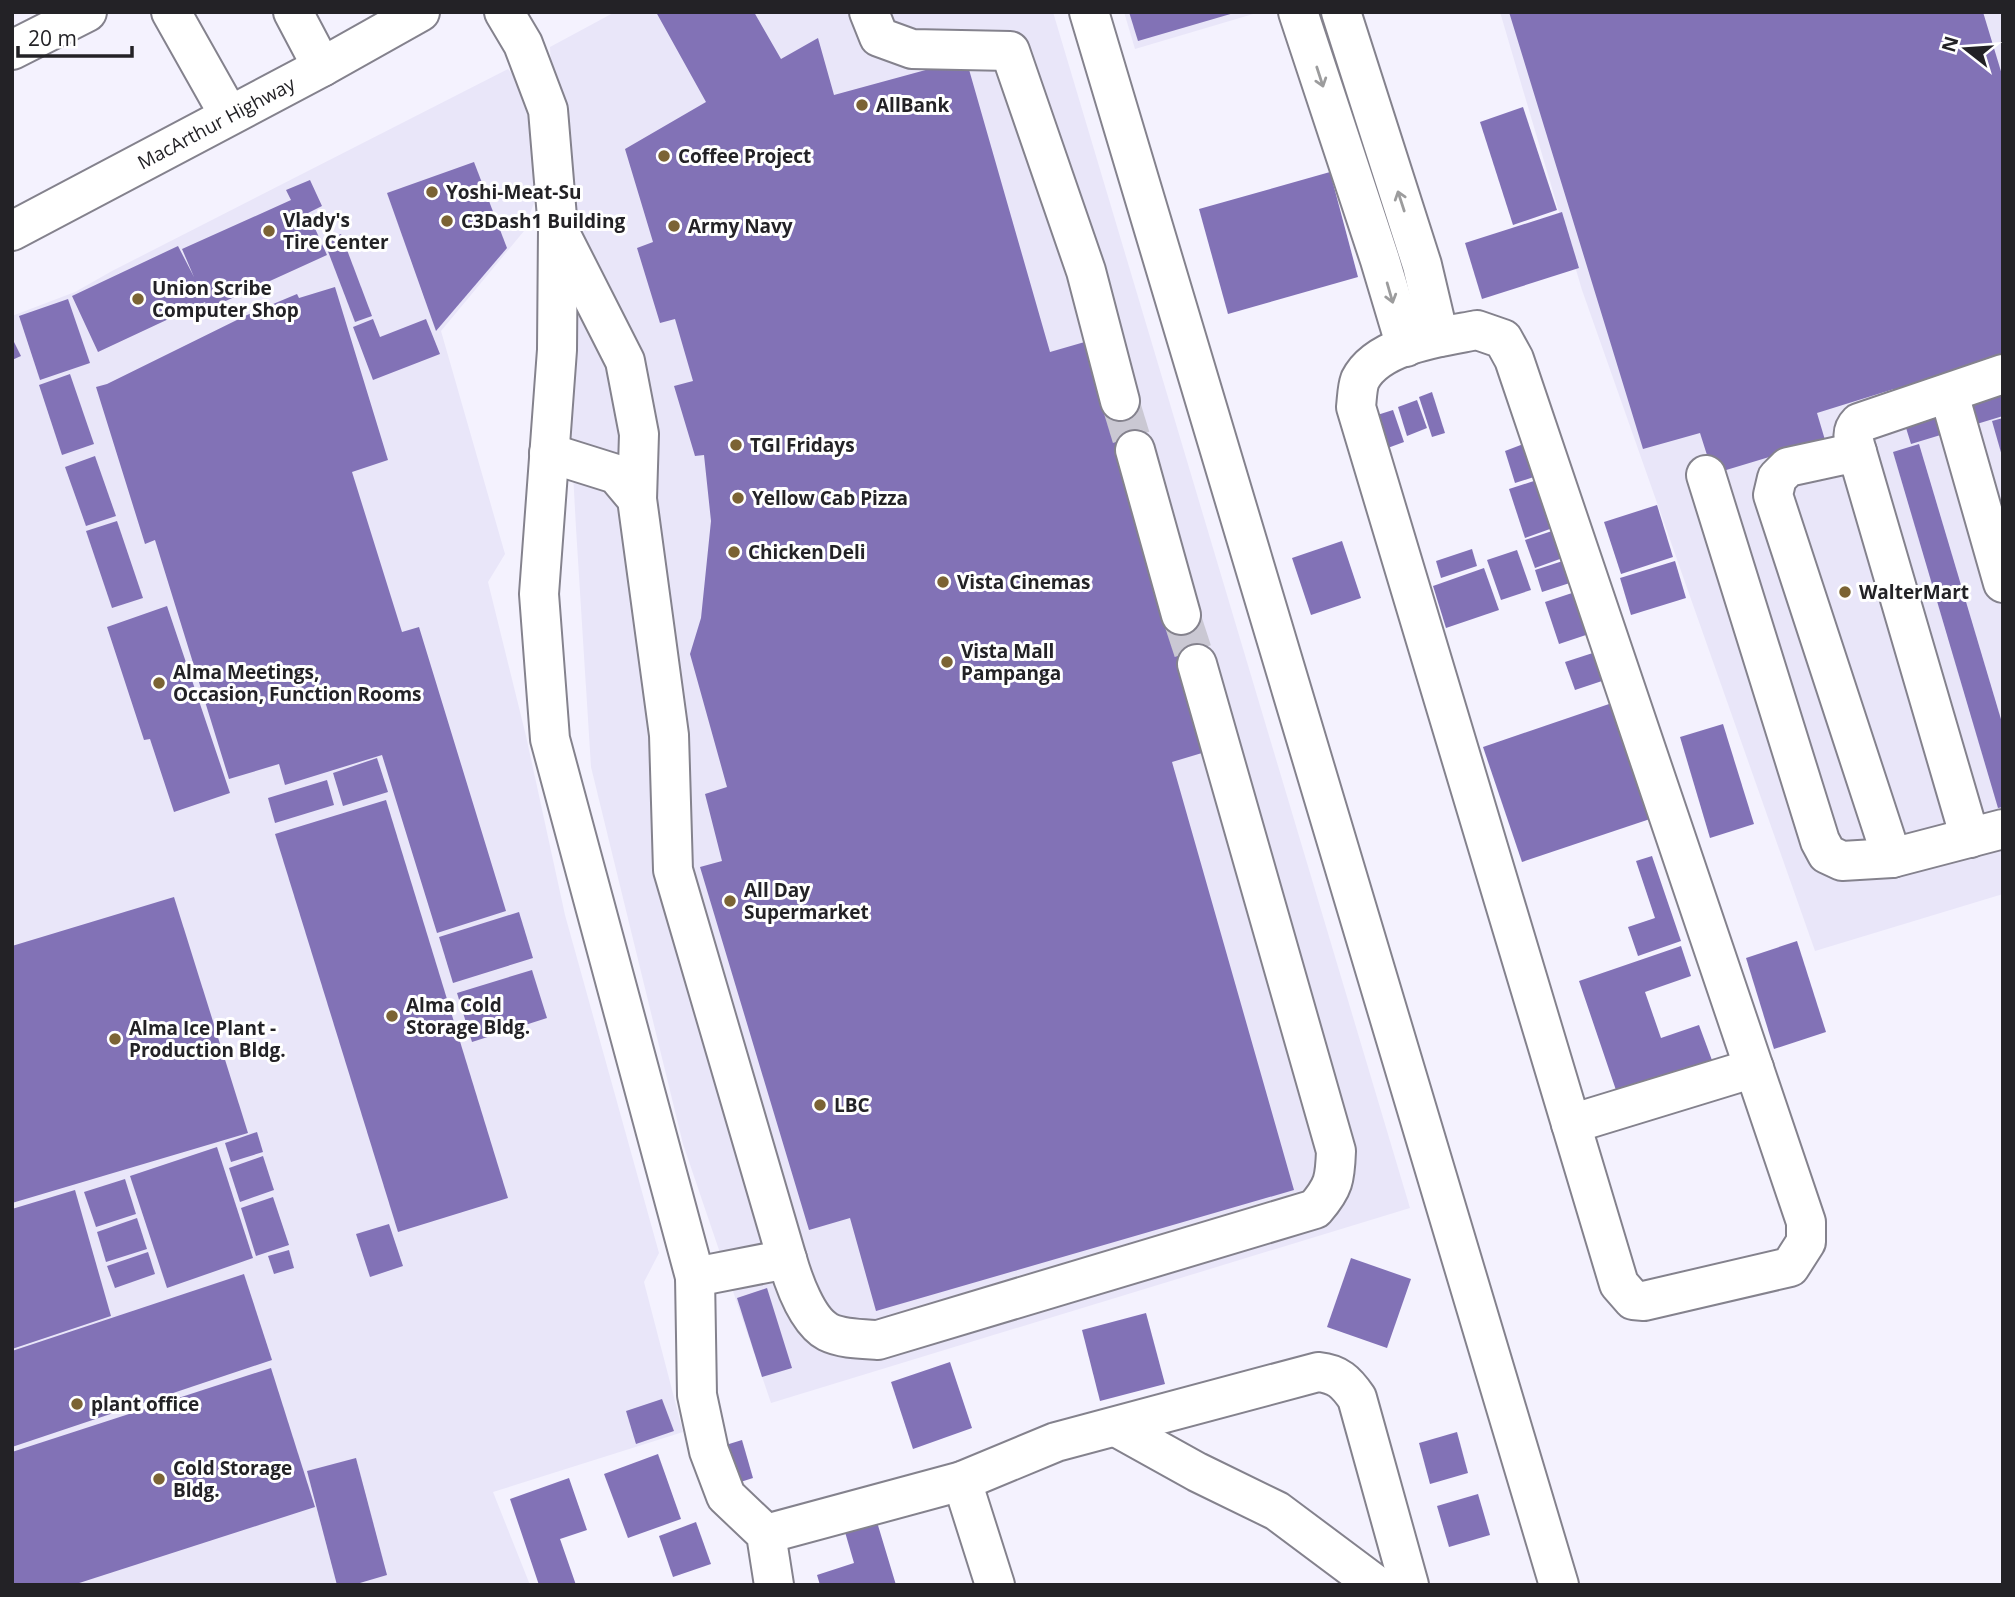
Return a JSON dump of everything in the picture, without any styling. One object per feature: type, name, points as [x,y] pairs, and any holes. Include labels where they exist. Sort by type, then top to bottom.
[{"type":"main road","points":[[12,51],[87,12]]},
{"type":"main road","points":[[171,12],[229,115]]},
{"type":"main road","points":[[293,12],[322,67]]},
{"type":"main road","name":"MacArthur Highway","points":[[12,231],[322,67],[420,12]]},
{"type":"main road","points":[[504,12],[523,44],[548,110],[558,229],[557,350],[539,594],[550,739],[695,1277],[697,1395],[709,1451],[726,1496],[766,1534],[774,1585]]},
{"type":"main road","points":[[869,12],[879,37],[912,49],[1010,51],[1086,271],[1120,401]]},
{"type":"main road","points":[[1089,12],[1559,1585]]},
{"type":"main road","points":[[1298,12],[1380,260],[1422,342]]},
{"type":"main road","points":[[1341,12],[1422,265],[1422,342]]},
{"type":"main road","points":[[558,229],[625,361],[639,435],[637,499],[669,735],[673,870],[793,1280],[815,1321],[828,1332],[878,1340],[1315,1209],[1330,1192],[1336,1151],[1197,664]]},
{"type":"main road","points":[[1477,330],[1503,338],[1514,359],[1806,1222],[1806,1242],[1790,1267],[1644,1301],[1633,1300],[1619,1284],[1356,407],[1360,381],[1380,357],[1422,342],[1477,330]]},
{"type":"main road","points":[[1706,475],[1820,841],[1827,853],[1842,861],[1892,858],[1987,833],[1853,437],[1854,429],[1859,423],[2003,374]]},
{"type":"main road","points":[[1949,394],[2003,583]]},
{"type":"main road","points":[[1135,450],[1181,615]]},
{"type":"main road","points":[[1857,452],[1788,467],[1776,478],[1773,495],[1892,858]]},
{"type":"main road","points":[[549,453],[616,474],[637,499]]},
{"type":"main road","points":[[1571,1124],[1754,1068]]},
{"type":"main road","points":[[695,1277],[787,1259]]},
{"type":"main road","points":[[766,1534],[962,1481],[1056,1442],[1318,1372],[1332,1373],[1346,1381],[1357,1398],[1409,1585]]},
{"type":"main road","points":[[1116,1427],[1197,1472],[1277,1511],[1376,1585]]},
{"type":"main road","points":[[962,1481],[995,1585]]},
{"type":"shaded area","name":"Vista Mall Pampanga","points":[[615,12],[1053,12],[1410,1208],[771,1403],[683,1144],[591,767],[550,47]]},
{"type":"shaded area","points":[[1124,12],[1260,12],[1135,49]]},
{"type":"shaded area","name":"WalterMart","points":[[1500,12],[2003,12],[2003,894],[1815,951],[1582,290]]},
{"type":"shaded area","points":[[508,69],[522,86],[538,125],[543,177],[524,231],[441,331],[505,554],[488,582],[526,736],[565,915],[659,1253],[644,1282],[683,1432],[493,1492],[530,1585],[12,1585],[12,316],[75,292]]},
{"type":"building","name":"Vista Mall Pampanga","points":[[656,12],[754,12],[781,59],[818,38],[834,95],[966,59],[1050,352],[1095,339],[1134,398],[1196,610],[1209,660],[1212,750],[1172,762],[1294,1190],[876,1311],[850,1218],[809,1230],[700,867],[722,861],[705,794],[727,787],[690,654],[701,618],[711,521],[704,455],[695,456],[674,386],[693,381],[675,319],[660,323],[637,248],[653,242],[625,149],[706,102]]},
{"type":"building","points":[[1129,12],[1234,12],[1234,13],[1138,41]]},
{"type":"building","points":[[1509,12],[1983,12],[2003,78],[2003,416],[1911,444],[1894,389],[1817,413],[1825,440],[1713,474],[1700,433],[1643,449]]},
{"type":"building","points":[[1523,107],[1557,210],[1513,225],[1480,122]]},
{"type":"building","name":"C3Dash1 Building","points":[[474,162],[507,248],[436,331],[387,193]]},
{"type":"building","points":[[1330,172],[1358,277],[1228,314],[1199,209]]},
{"type":"building","points":[[310,180],[322,206],[308,213],[327,255],[208,309],[205,302],[98,352],[72,296],[178,246],[194,277],[182,249],[291,200],[286,190]]},
{"type":"building","points":[[1562,212],[1579,268],[1482,299],[1465,243]]},
{"type":"building","points":[[341,234],[372,316],[355,322],[324,241]]},
{"type":"building","points":[[335,287],[388,460],[352,472],[402,632],[419,627],[506,911],[437,933],[382,755],[285,785],[279,764],[229,779],[155,540],[145,544],[96,387],[297,294],[299,298]]},
{"type":"building","points":[[68,299],[90,363],[40,380],[19,316]]},
{"type":"building","points":[[373,319],[380,337],[426,319],[440,354],[373,380],[353,327]]},
{"type":"building","points":[[12,338],[21,356],[12,360]]},
{"type":"building","points":[[70,374],[94,444],[62,455],[39,385]]},
{"type":"building","points":[[1432,392],[1445,433],[1432,437],[1419,397]]},
{"type":"building","points":[[1417,400],[1427,428],[1407,436],[1398,407]]},
{"type":"building","points":[[1393,410],[1404,442],[1385,449],[1374,416]]},
{"type":"building","points":[[2003,418],[2003,456],[2002,456],[1992,421]]},
{"type":"building","points":[[1526,443],[1537,476],[1515,483],[1505,451]]},
{"type":"building","points":[[1919,444],[2003,726],[2003,807],[1998,808],[1893,452]]},
{"type":"building","points":[[95,456],[116,516],[86,526],[65,467]]},
{"type":"building","points":[[1546,477],[1561,525],[1525,538],[1509,489]]},
{"type":"building","points":[[1657,505],[1673,557],[1621,574],[1604,522]]},
{"type":"building","points":[[117,521],[143,598],[112,608],[86,531]]},
{"type":"building","points":[[1561,528],[1571,555],[1535,568],[1525,540]]},
{"type":"building","points":[[1342,541],[1361,598],[1311,615],[1292,558]]},
{"type":"building","points":[[1472,549],[1477,566],[1441,578],[1436,561]]},
{"type":"building","points":[[1517,550],[1531,590],[1501,600],[1487,560]]},
{"type":"building","points":[[1572,558],[1579,580],[1542,592],[1535,570]]},
{"type":"building","points":[[1675,561],[1686,598],[1631,615],[1620,578]]},
{"type":"building","points":[[1484,568],[1499,610],[1446,628],[1433,586]]},
{"type":"building","points":[[1581,590],[1595,632],[1559,644],[1545,602]]},
{"type":"building","name":"Alma Meetings, Occasion, Function Rooms","points":[[167,606],[230,793],[174,812],[150,739],[144,740],[107,627]]},
{"type":"building","points":[[1602,650],[1611,678],[1575,690],[1565,662]]},
{"type":"building","points":[[1612,703],[1650,819],[1522,862],[1483,747]]},
{"type":"building","points":[[1723,724],[1754,824],[1710,838],[1680,737]]},
{"type":"building","points":[[377,758],[388,792],[343,806],[333,773]]},
{"type":"building","points":[[327,780],[334,805],[275,823],[268,798]]},
{"type":"building","name":"Alma Cold Storage Bldg.","points":[[386,800],[508,1198],[398,1232],[275,834]]},
{"type":"building","points":[[1652,856],[1681,941],[1638,956],[1628,927],[1655,918],[1636,861]]},
{"type":"building","name":"Alma Ice Plant - Production Bldg.","points":[[174,897],[248,1133],[12,1203],[12,946]]},
{"type":"building","points":[[519,912],[533,958],[453,983],[439,937]]},
{"type":"building","points":[[1797,941],[1826,1032],[1774,1049],[1746,958]]},
{"type":"building","points":[[1681,946],[1691,976],[1645,992],[1661,1038],[1699,1025],[1713,1063],[1618,1096],[1579,981]]},
{"type":"building","points":[[532,970],[547,1018],[472,1042],[457,993]]},
{"type":"building","points":[[257,1132],[263,1152],[231,1162],[225,1143]]},
{"type":"building","points":[[217,1147],[253,1258],[167,1288],[130,1176]]},
{"type":"building","points":[[263,1156],[274,1190],[240,1202],[229,1168]]},
{"type":"building","points":[[125,1179],[136,1214],[96,1227],[84,1192]]},
{"type":"building","points":[[75,1190],[111,1316],[12,1349],[12,1209]]},
{"type":"building","points":[[273,1197],[289,1245],[256,1256],[241,1208]]},
{"type":"building","points":[[137,1218],[147,1249],[106,1262],[97,1232]]},
{"type":"building","points":[[389,1224],[403,1266],[370,1277],[356,1234]]},
{"type":"building","points":[[289,1250],[294,1268],[274,1274],[268,1256]]},
{"type":"building","points":[[148,1252],[155,1274],[115,1288],[107,1266]]},
{"type":"building","points":[[1351,1258],[1411,1279],[1387,1348],[1327,1327]]},
{"type":"building","name":"plant office","points":[[244,1274],[272,1360],[12,1447],[12,1351]]},
{"type":"building","points":[[767,1288],[792,1368],[762,1377],[737,1298]]},
{"type":"building","points":[[1146,1313],[1165,1384],[1100,1401],[1082,1330]]},
{"type":"building","points":[[950,1362],[972,1428],[913,1449],[891,1382]]},
{"type":"building","name":"Cold Storage Bldg.","points":[[271,1368],[315,1507],[73,1585],[12,1585],[12,1452]]},
{"type":"building","points":[[662,1399],[674,1431],[636,1444],[626,1411]]},
{"type":"building","points":[[1457,1432],[1468,1473],[1430,1484],[1419,1443]]},
{"type":"building","points":[[742,1440],[753,1478],[728,1486],[716,1448]]},
{"type":"building","points":[[658,1454],[681,1519],[628,1538],[604,1474]]},
{"type":"building","points":[[356,1458],[387,1575],[353,1585],[337,1585],[307,1471]]},
{"type":"building","points":[[569,1478],[587,1530],[560,1539],[576,1585],[539,1585],[510,1499]]},
{"type":"building","points":[[1478,1494],[1490,1535],[1449,1547],[1437,1506]]},
{"type":"building","points":[[696,1522],[711,1564],[673,1577],[659,1536]]},
{"type":"building","points":[[877,1522],[896,1585],[820,1585],[817,1575],[854,1563],[845,1532]]},
{"type":"tunnel","points":[[1120,401],[1135,450]]},
{"type":"tunnel","points":[[1181,615],[1197,664]]},
{"type":"place","name":"AllBank","points":[[862,105]]},
{"type":"place","name":"Coffee Project","points":[[664,156]]},
{"type":"place","name":"Yoshi-Meat-Su","points":[[432,192]]},
{"type":"place","name":"C3Dash1 Building","points":[[447,221]]},
{"type":"place","name":"Army Navy","points":[[674,226]]},
{"type":"place","name":"Vlady's Tire Center","points":[[269,231]]},
{"type":"place","name":"Union Scribe Computer Shop","points":[[138,299]]},
{"type":"place","name":"TGI Fridays","points":[[736,445]]},
{"type":"place","name":"Yellow Cab Pizza","points":[[738,498]]},
{"type":"place","name":"Chicken Deli","points":[[734,552]]},
{"type":"place","name":"Vista Cinemas","points":[[943,582]]},
{"type":"place","name":"WalterMart","points":[[1845,592]]},
{"type":"place","name":"Vista Mall Pampanga","points":[[947,662]]},
{"type":"place","name":"Alma Meetings, Occasion, Function Rooms","points":[[159,683]]},
{"type":"place","name":"All Day Supermarket","points":[[730,901]]},
{"type":"place","name":"Alma Cold Storage Bldg.","points":[[392,1016]]},
{"type":"place","name":"Alma Ice Plant - Production Bldg.","points":[[115,1039]]},
{"type":"place","name":"LBC","points":[[820,1105]]},
{"type":"place","name":"plant office","points":[[77,1404]]},
{"type":"place","name":"Cold Storage Bldg.","points":[[159,1479]]}]
